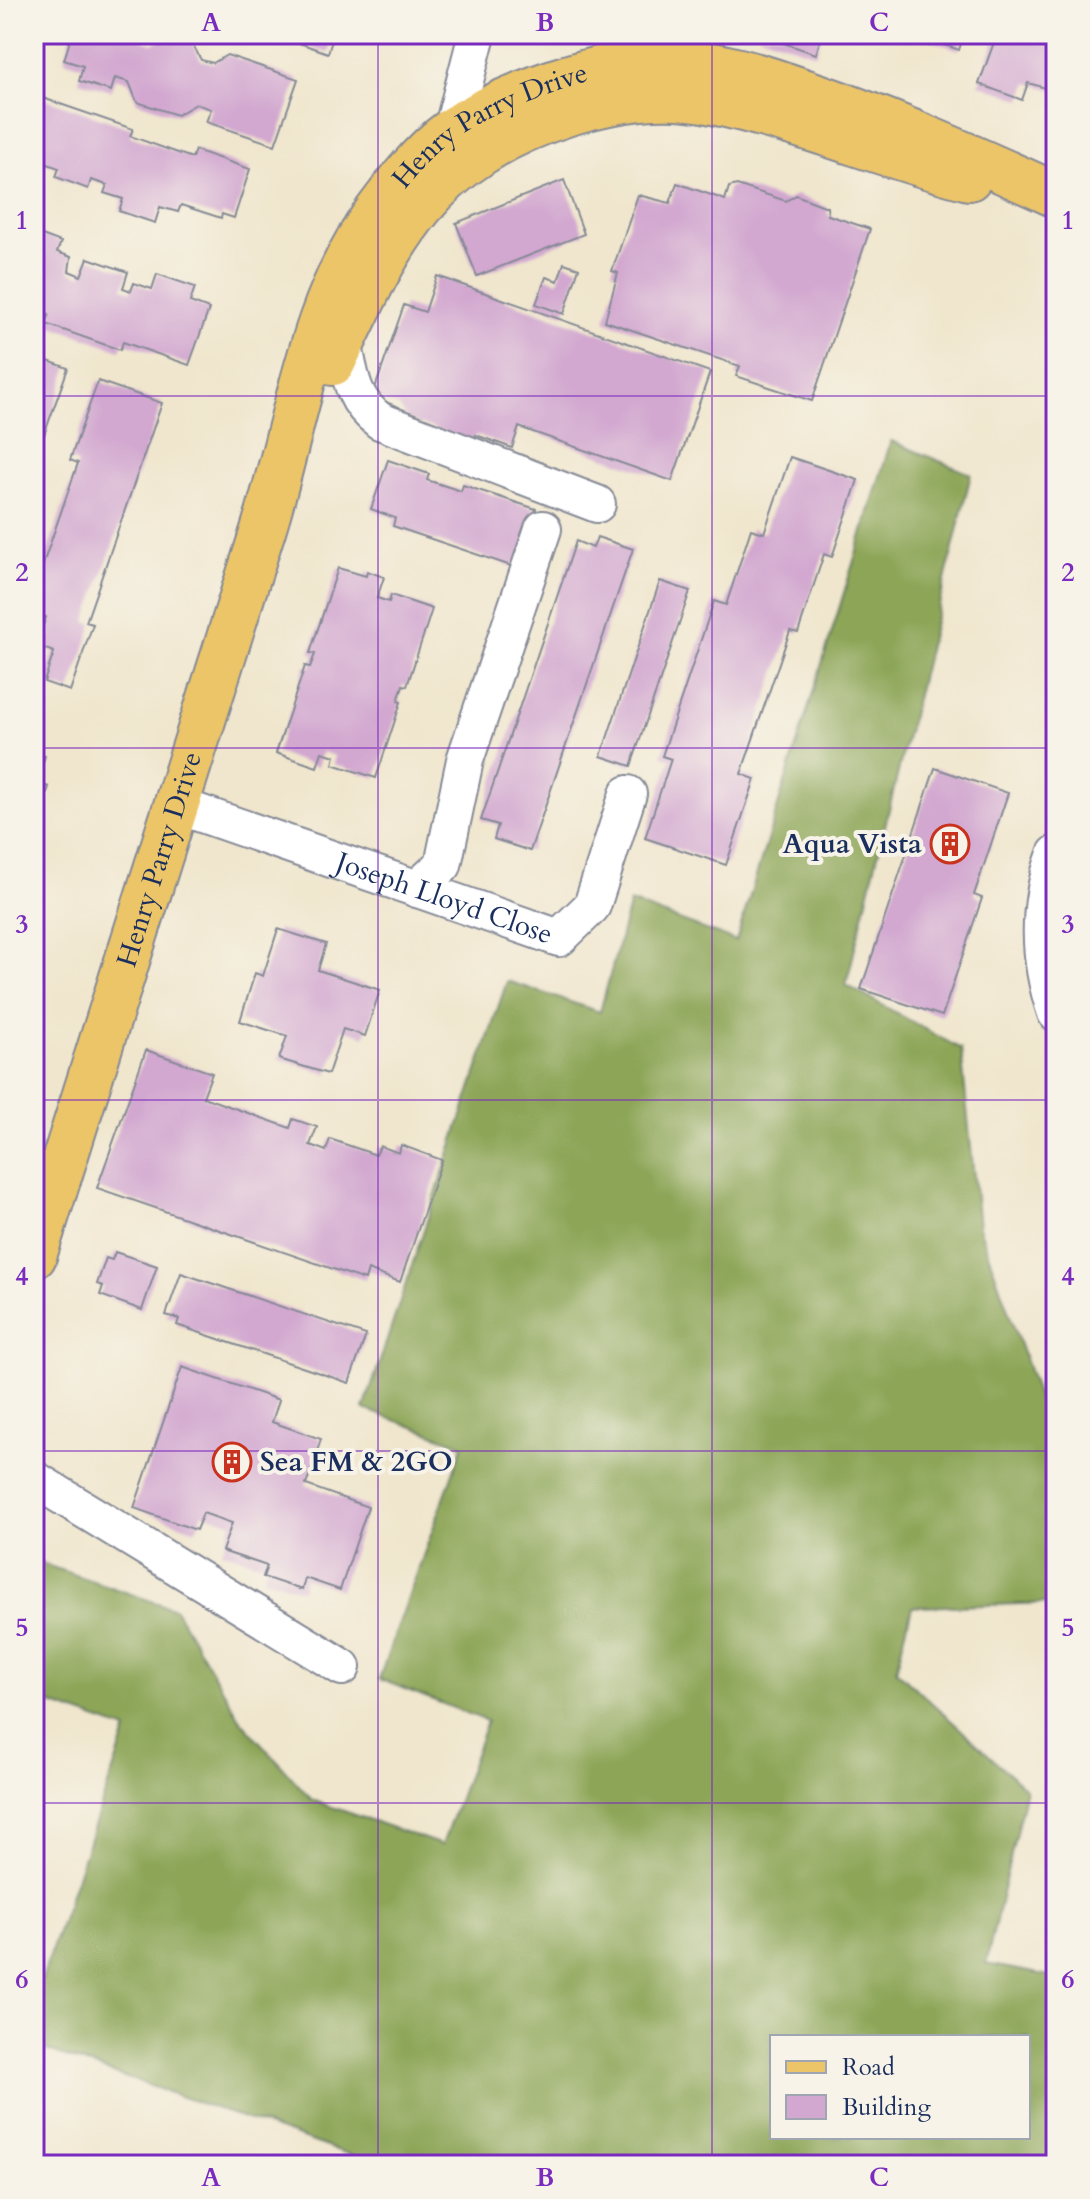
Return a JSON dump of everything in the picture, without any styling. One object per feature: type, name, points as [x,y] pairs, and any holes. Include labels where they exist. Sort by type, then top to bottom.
[{"type":"main road","name":"Henry Parry Drive","points":[[34,1256],[284,462],[309,359],[345,263],[374,215],[414,164],[452,131],[518,97],[618,64],[671,60],[722,67],[823,98],[918,133],[1056,198]]},
{"type":"main road","name":"Henry Parry Drive","points":[[284,462],[376,273],[409,219],[448,175],[498,143],[553,119],[611,100],[659,96],[710,101],[769,116],[900,160],[1056,198]]},
{"type":"street","points":[[452,131],[477,34]]},
{"type":"street","points":[[343,341],[354,394],[365,410],[380,421],[597,504]]},
{"type":"street","points":[[417,889],[443,865],[465,760],[543,529]]},
{"type":"street","name":"Joseph Lloyd Close","points":[[176,805],[559,938],[592,906],[628,794]]},
{"type":"street","points":[[1056,854],[1048,873],[1039,928],[1045,982],[1056,1013]]},
{"type":"street","points":[[34,1479],[342,1667]]},
{"type":"green space","points":[[891,441],[971,474],[846,985],[961,1049],[979,1227],[1056,1448],[1056,1603],[912,1607],[896,1670],[1026,1789],[986,1964],[1056,1977],[1056,2165],[380,2165],[34,2046],[34,2002],[127,1730],[34,1698],[34,1561],[175,1609],[242,1722],[312,1800],[442,1845],[487,1721],[379,1679],[463,1445],[364,1409],[507,981],[600,1012],[630,902],[736,941]]},
{"type":"building","points":[[72,34],[139,34],[141,40],[153,44],[168,35],[192,43],[201,60],[213,63],[227,55],[298,79],[275,145],[206,122],[211,109],[196,104],[177,115],[137,102],[129,82],[115,78],[111,91],[79,81],[83,66],[64,60]]},
{"type":"building","points":[[273,34],[334,34],[328,53]]},
{"type":"building","points":[[757,34],[822,34],[816,54]]},
{"type":"building","points":[[913,34],[964,34],[959,50]]},
{"type":"building","points":[[997,34],[1046,34],[1056,38],[1056,91],[1028,83],[1022,100],[979,84]]},
{"type":"building","points":[[34,95],[133,129],[130,136],[192,158],[195,150],[250,169],[234,218],[222,214],[221,218],[181,205],[178,212],[160,207],[155,223],[119,211],[123,199],[104,193],[107,185],[91,180],[88,189],[56,177],[59,168],[45,163],[38,185],[34,184]]},
{"type":"building","points":[[564,180],[584,234],[477,276],[456,223]]},
{"type":"building","points":[[677,183],[725,200],[729,187],[737,185],[786,201],[796,195],[827,207],[828,215],[870,229],[812,401],[736,376],[740,366],[605,321],[618,273],[612,271],[638,195],[670,203]]},
{"type":"building","points":[[34,232],[61,242],[57,252],[71,257],[69,271],[81,276],[88,258],[128,272],[123,288],[131,291],[134,283],[152,289],[157,274],[195,287],[190,302],[209,309],[189,365],[123,342],[120,350],[46,324],[49,315],[34,310]]},
{"type":"building","points":[[564,263],[579,268],[564,314],[536,304],[546,277],[558,281]]},
{"type":"building","points":[[437,276],[710,372],[672,481],[519,427],[512,448],[476,435],[472,441],[408,420],[399,407],[372,397],[404,305],[425,312]]},
{"type":"building","points":[[34,356],[68,368],[34,463]]},
{"type":"building","points":[[98,381],[162,403],[86,622],[93,624],[70,691],[44,682],[54,652],[40,647],[43,638],[39,636],[46,617],[34,613],[34,590],[78,463],[70,460]]},
{"type":"building","points":[[790,457],[858,480],[832,557],[824,554],[798,633],[790,631],[741,774],[755,779],[726,865],[645,838],[671,759],[662,756],[714,601],[726,605],[751,529],[764,533]]},
{"type":"building","points":[[388,460],[429,474],[427,480],[461,491],[463,485],[536,509],[517,568],[393,526],[395,518],[371,509]]},
{"type":"building","points":[[597,537],[633,549],[530,851],[494,839],[498,825],[481,820],[576,541],[593,548]]},
{"type":"building","points":[[338,568],[366,576],[367,571],[384,577],[377,598],[389,602],[391,595],[432,609],[407,686],[403,685],[398,701],[401,702],[376,778],[333,764],[335,756],[322,752],[317,767],[276,753],[305,666],[310,667],[315,654],[310,653]]},
{"type":"building","points":[[660,581],[690,591],[631,766],[601,756]]},
{"type":"building","points":[[34,752],[45,756],[36,783],[49,787],[35,829]]},
{"type":"building","name":"Aqua Vista","points":[[935,768],[1008,793],[974,895],[982,898],[942,1016],[861,989]]},
{"type":"building","points":[[278,929],[326,944],[318,970],[380,990],[365,1036],[343,1029],[328,1074],[279,1059],[287,1036],[240,1021],[255,973],[263,976]]},
{"type":"building","points":[[146,1050],[212,1073],[203,1097],[290,1128],[293,1119],[317,1127],[310,1145],[326,1151],[330,1139],[376,1155],[380,1146],[399,1153],[401,1145],[442,1160],[400,1282],[368,1270],[365,1280],[97,1188]]},
{"type":"building","points":[[115,1252],[157,1266],[142,1310],[100,1295],[103,1286],[97,1284],[106,1258],[112,1260]]},
{"type":"building","points":[[181,1273],[366,1335],[349,1383],[177,1325],[179,1319],[166,1315]]},
{"type":"building","name":"Sea FM & 2GO","points":[[182,1367],[279,1400],[272,1422],[321,1439],[306,1485],[368,1507],[340,1590],[305,1578],[302,1590],[263,1577],[267,1566],[222,1551],[232,1523],[203,1513],[196,1530],[134,1508]]},
{"type":"place","name":"Aqua Vista","points":[[950,844]]},
{"type":"place","name":"Sea FM & 2GO","points":[[232,1462]]}]
